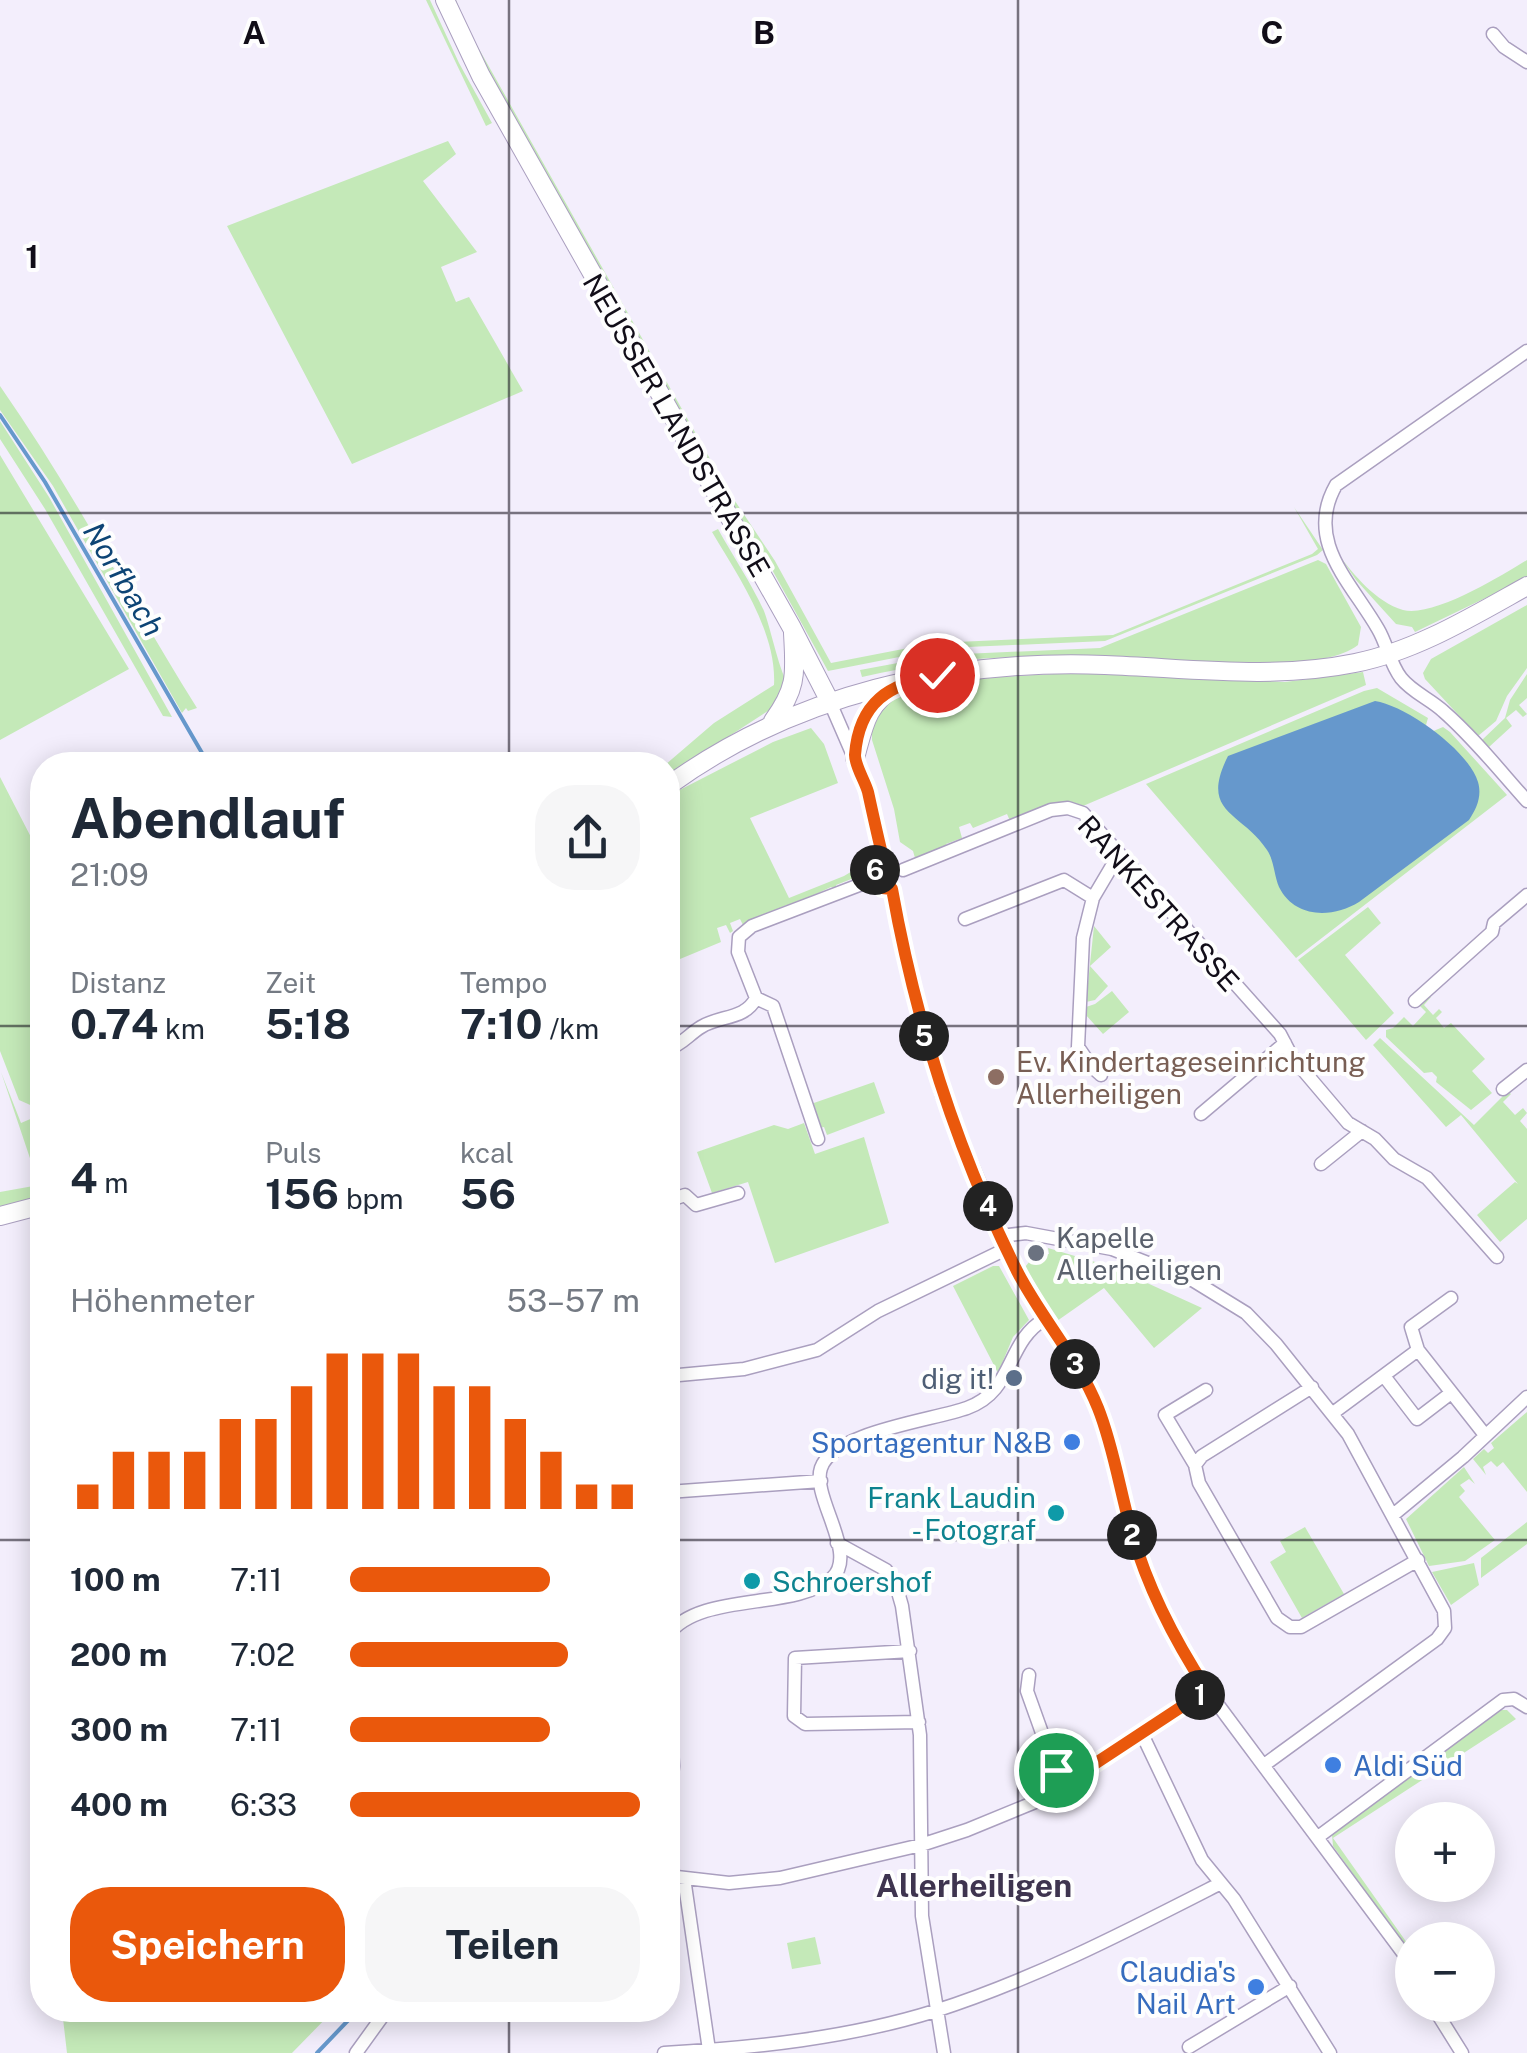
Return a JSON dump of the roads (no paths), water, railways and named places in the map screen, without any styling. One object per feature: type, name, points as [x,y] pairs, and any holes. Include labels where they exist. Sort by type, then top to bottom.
[{"type":"main road","name":"NEUSSER LANDSTRASSE","points":[[444,0],[460,38],[829,700]]},
{"type":"main road","points":[[680,778],[770,725],[829,700],[905,681],[984,668],[1063,664],[1279,673],[1356,663],[1423,640],[1527,586]]},
{"type":"main road","points":[[770,725],[790,698],[794,683],[792,628]]},
{"type":"main road","points":[[854,758],[866,714],[879,698],[905,681]]},
{"type":"main road","points":[[0,1216],[30,1209]]},
{"type":"street","points":[[1493,34],[1504,47],[1527,62]]},
{"type":"street","points":[[1527,350],[1336,484],[1324,517],[1326,546],[1379,630],[1405,683],[1444,712],[1527,801]]},
{"type":"street","name":"NEUSSER LANDSTRASSE","points":[[829,700],[866,783],[884,862]]},
{"type":"street","name":"RANKESTRASSE","points":[[903,870],[1058,808],[1083,814],[1285,1043],[1348,1123],[1394,1159],[1428,1178],[1497,1257]]},
{"type":"street","points":[[1101,1075],[1083,1056],[1077,1036],[1083,938],[1093,898],[1119,854]]},
{"type":"street","points":[[894,861],[903,870],[901,884],[892,889],[882,888],[875,880],[876,868],[884,862],[894,861]]},
{"type":"street","points":[[818,1140],[773,1006],[756,998],[738,952],[739,937],[875,880]]},
{"type":"street","points":[[966,919],[1064,880],[1093,898]]},
{"type":"street","points":[[892,889],[930,1059],[1003,1242],[1098,1408],[1151,1588],[1183,1653],[1207,1690],[1395,1943]]},
{"type":"street","points":[[1415,1000],[1492,932],[1494,924],[1527,895]]},
{"type":"street","points":[[680,1044],[701,1027],[745,1012],[756,998]]},
{"type":"street","points":[[1201,1114],[1285,1043]]},
{"type":"street","points":[[1503,1089],[1527,1070]]},
{"type":"street","points":[[1322,1164],[1362,1132]]},
{"type":"street","points":[[680,1197],[685,1195],[696,1205],[738,1193]]},
{"type":"street","points":[[680,1375],[744,1369],[817,1350],[878,1311],[1003,1242],[1010,1232],[1091,1243],[1194,1281],[1230,1302],[1260,1326],[1357,1448],[1444,1611],[1446,1623],[1437,1639],[1264,1765]]},
{"type":"street","points":[[1451,1298],[1412,1327],[1418,1350],[1485,1436]]},
{"type":"street","points":[[680,1626],[716,1610],[824,1584],[839,1569],[837,1543],[820,1481],[825,1461],[852,1441],[970,1407],[991,1396],[1025,1334],[1045,1319]]},
{"type":"street","points":[[1333,1413],[1418,1350]]},
{"type":"street","points":[[1384,1376],[1417,1419],[1451,1393]]},
{"type":"street","points":[[1195,1465],[1217,1446],[1312,1387]]},
{"type":"street","points":[[1206,1390],[1164,1415],[1195,1465],[1198,1483],[1277,1618],[1285,1625],[1302,1628],[1418,1560]]},
{"type":"street","points":[[1393,1514],[1527,1397]]},
{"type":"street","points":[[680,1491],[820,1481]]},
{"type":"street","points":[[837,1543],[890,1575],[900,1599],[919,1722],[922,1916],[944,2053]]},
{"type":"street","points":[[910,1651],[795,1658],[794,1716],[798,1722],[919,1722]]},
{"type":"street","points":[[1029,1675],[1027,1691],[1061,1786]]},
{"type":"street","points":[[680,1878],[729,1883],[780,1878],[921,1845],[1019,1810],[1207,1690]]},
{"type":"street","points":[[1318,1837],[1497,1704],[1510,1698],[1527,1707]]},
{"type":"street","points":[[1142,1734],[1202,1860],[1290,1986],[1330,2053]]},
{"type":"street","points":[[684,1878],[702,2052]]},
{"type":"street","points":[[664,2053],[806,2039],[935,2011],[1086,1951],[1221,1884]]},
{"type":"street","points":[[1189,2046],[1290,1986]]},
{"type":"street","points":[[356,2053],[378,2022]]},
{"type":"street","points":[[1443,2022],[1462,2053]]},
{"type":"water","points":[[1375,701],[1403,711],[1450,744],[1478,782],[1478,802],[1469,820],[1359,902],[1326,913],[1304,910],[1279,887],[1267,850],[1221,801],[1220,775],[1228,756]]},
{"type":"waterway","name":"Norfbach","points":[[0,415],[45,482],[201,752]]},
{"type":"waterway","name":"Norfbach","points":[[317,2053],[347,2022]]},
{"type":"place","name":"Ev. Kindertageseinrichtung Allerheiligen","points":[[996,1077]]},
{"type":"place","name":"Kapelle Allerheiligen","points":[[1036,1253]]},
{"type":"place","name":"dig it!","points":[[1014,1378]]},
{"type":"place","name":"Sportagentur N&B","points":[[1072,1442]]},
{"type":"place","name":"Frank Laudin - Fotograf","points":[[1056,1513]]},
{"type":"place","name":"Schroershof","points":[[752,1581]]},
{"type":"place","name":"Aldi Süd","points":[[1333,1765]]},
{"type":"place","name":"Claudia's Nail Art","points":[[1256,1987]]},
{"type":"district","name":"Allerheiligen","points":[[974,1885]]}]
